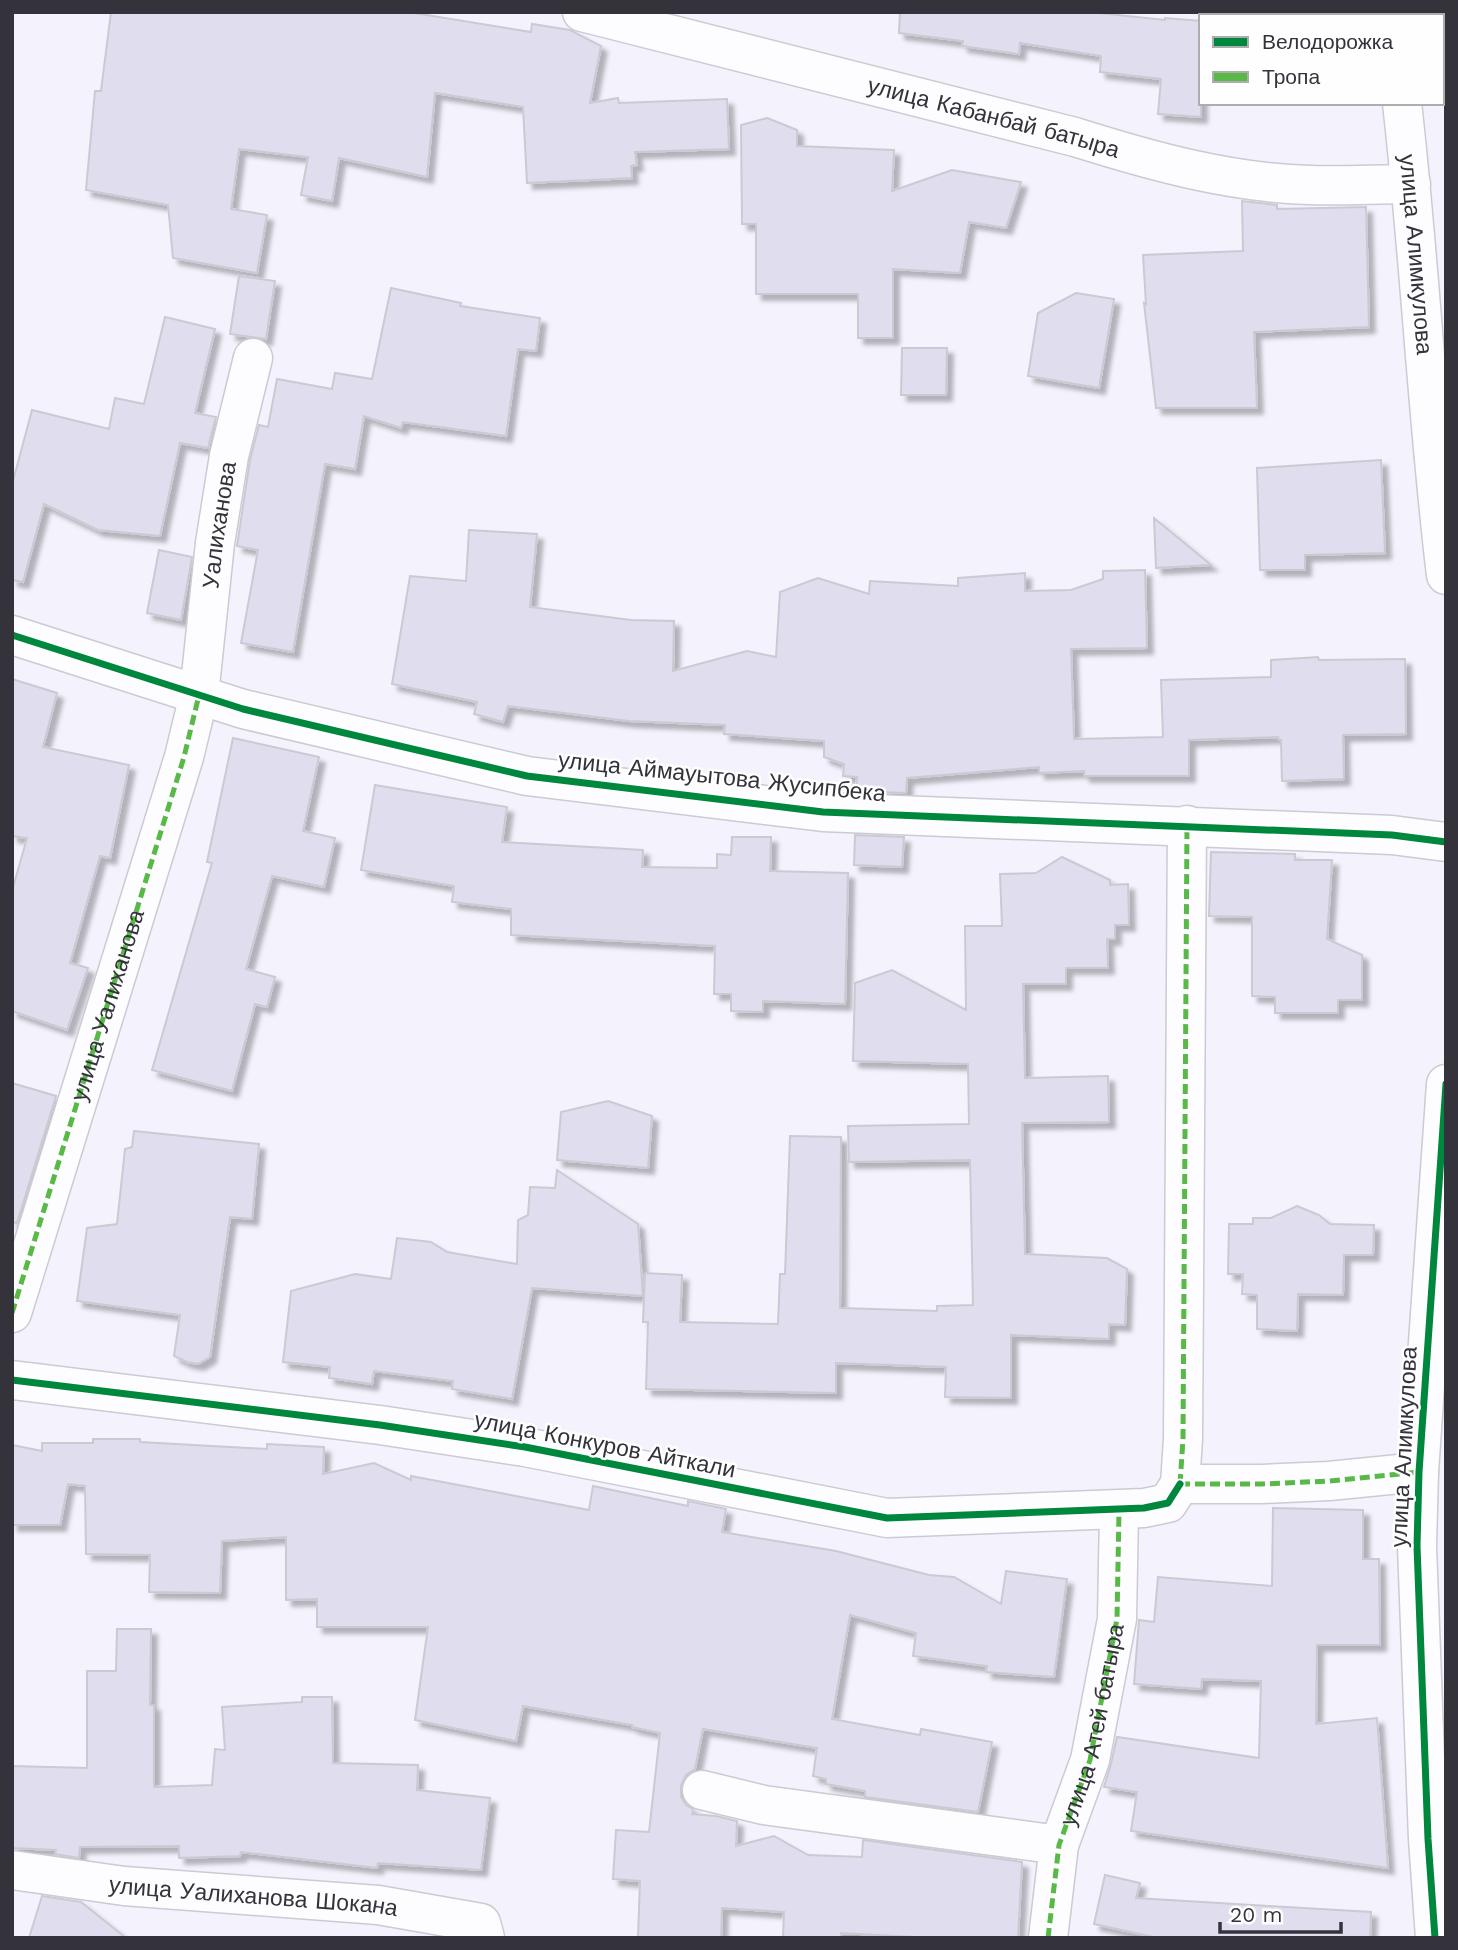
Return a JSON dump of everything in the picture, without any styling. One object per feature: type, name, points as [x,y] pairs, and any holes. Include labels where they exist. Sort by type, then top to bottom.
[{"type":"street","name":"улица Кабанбай батыра","points":[[582,12],[1075,137],[1154,162],[1247,179],[1308,185],[1411,184]]},
{"type":"street","name":"улица Алимкулова","points":[[1402,105],[1434,476],[1446,575]]},
{"type":"street","name":"Уалиханова","points":[[200,695],[215,543],[229,456],[253,358]]},
{"type":"street","name":"улица Аймауытова Жусипбека","points":[[12,635],[243,709],[527,776],[822,812],[1187,825],[1392,835],[1446,842]]},
{"type":"street","name":"улица Уалиханова","points":[[12,1313],[184,757],[200,695]]},
{"type":"street","points":[[1187,825],[1183,1424],[1180,1484],[1329,1481],[1419,1472]]},
{"type":"street","name":"улица Алимкулова","points":[[1435,1938],[1433,1645],[1417,1546],[1419,1472],[1446,1084]]},
{"type":"street","name":"улица Конкуров Айткали","points":[[12,1380],[380,1425],[525,1447],[887,1518],[1119,1511],[1168,1503],[1180,1484]]},
{"type":"street","name":"улица Атей батыра","points":[[1048,1938],[1059,1846],[1090,1760],[1117,1619],[1119,1511]]},
{"type":"street","points":[[702,1790],[764,1805],[1059,1846]]},
{"type":"street","name":"улица Уалиханова Шокана","points":[[12,1870],[124,1886],[378,1905],[481,1923],[485,1938]]},
{"type":"building","points":[[111,12],[408,12],[531,32],[532,24],[570,30],[601,46],[590,103],[618,98],[619,103],[727,99],[729,149],[635,152],[637,165],[631,166],[632,178],[527,183],[523,107],[435,93],[427,177],[339,158],[332,201],[301,195],[308,157],[239,149],[231,209],[267,215],[257,273],[173,258],[168,205],[86,190],[95,91],[101,91]]},
{"type":"building","points":[[900,12],[1089,12],[1199,21],[1201,117],[1158,114],[1161,79],[1100,72],[1101,56],[1020,43],[1019,54],[962,46],[963,41],[899,33]]},
{"type":"building","points":[[767,118],[797,130],[797,146],[894,150],[892,191],[952,170],[1021,182],[1006,228],[969,222],[960,273],[893,269],[893,338],[858,338],[858,294],[756,294],[756,224],[742,224],[741,125]]},
{"type":"building","points":[[1242,201],[1277,205],[1277,209],[1366,207],[1369,327],[1254,332],[1257,408],[1156,408],[1144,303],[1146,304],[1143,255],[1243,251]]},
{"type":"building","points":[[239,276],[275,281],[266,339],[230,334]]},
{"type":"building","points":[[391,288],[461,303],[460,306],[540,318],[536,351],[518,349],[506,436],[403,422],[401,428],[364,416],[355,469],[325,464],[293,652],[241,643],[258,550],[237,546],[250,460],[259,425],[268,427],[277,379],[332,389],[335,373],[372,379]]},
{"type":"building","points":[[1076,293],[1114,299],[1099,388],[1028,376],[1038,313]]},
{"type":"building","points":[[165,317],[215,329],[195,413],[216,417],[208,448],[180,443],[160,536],[98,530],[44,504],[23,582],[12,580],[12,485],[32,410],[109,429],[115,398],[144,404]]},
{"type":"building","points":[[902,348],[947,348],[946,395],[901,395]]},
{"type":"building","points":[[1381,460],[1385,553],[1305,555],[1305,570],[1260,570],[1257,468]]},
{"type":"building","points":[[1154,518],[1211,565],[1156,568]]},
{"type":"building","points":[[469,530],[537,534],[530,607],[631,620],[674,621],[673,671],[747,651],[776,657],[780,592],[818,578],[869,594],[870,581],[958,586],[958,578],[1025,573],[1025,591],[1071,590],[1103,579],[1103,571],[1145,570],[1147,648],[1071,649],[1074,739],[1163,737],[1161,680],[1271,677],[1271,660],[1318,657],[1319,660],[1405,659],[1406,734],[1343,735],[1344,779],[1282,781],[1281,740],[1278,737],[1189,740],[1189,776],[1084,776],[1084,771],[1039,773],[1039,767],[907,778],[906,793],[856,791],[857,777],[843,776],[844,764],[824,757],[824,741],[724,734],[725,725],[629,721],[508,706],[503,722],[474,714],[477,702],[392,684],[410,576],[466,581]]},
{"type":"building","points":[[159,550],[192,557],[181,620],[147,613]]},
{"type":"building","points":[[12,679],[57,693],[43,747],[129,765],[110,858],[100,856],[70,963],[88,968],[67,1030],[12,1011],[12,891],[27,838],[12,836]]},
{"type":"building","points":[[233,738],[319,757],[303,831],[335,838],[324,887],[272,876],[246,969],[275,977],[267,1007],[255,1004],[232,1091],[152,1070],[212,863],[207,862]]},
{"type":"building","points":[[375,785],[507,807],[502,842],[643,850],[642,867],[717,868],[717,854],[731,855],[732,837],[771,837],[770,871],[848,873],[845,1004],[763,1001],[763,1012],[731,1011],[731,994],[714,994],[715,946],[511,935],[511,909],[452,902],[454,886],[361,870]]},
{"type":"building","points":[[855,835],[904,837],[902,867],[854,865]]},
{"type":"building","points":[[1211,852],[1295,854],[1295,860],[1332,860],[1327,939],[1362,955],[1362,1000],[1338,1000],[1338,1013],[1275,1013],[1275,997],[1252,996],[1252,917],[1209,916]]},
{"type":"building","points":[[1062,857],[1110,880],[1110,885],[1128,884],[1129,925],[1115,925],[1115,939],[1107,939],[1108,968],[1066,968],[1066,984],[1023,984],[1025,1078],[1108,1076],[1109,1122],[1022,1123],[1025,1254],[1107,1258],[1127,1269],[1125,1325],[1109,1324],[1109,1339],[1011,1335],[1011,1398],[945,1397],[946,1367],[836,1363],[836,1393],[646,1389],[648,1322],[643,1322],[645,1273],[682,1275],[680,1322],[778,1324],[780,1274],[785,1274],[790,1136],[841,1137],[840,1308],[937,1311],[937,1306],[973,1305],[970,1160],[849,1162],[848,1126],[969,1124],[968,1064],[853,1061],[855,983],[892,970],[966,1010],[965,926],[1002,926],[1000,874],[1036,873]]},
{"type":"building","points":[[12,1083],[56,1096],[17,1223],[12,1222]]},
{"type":"building","points":[[608,1101],[652,1116],[648,1168],[557,1160],[561,1112]]},
{"type":"building","points":[[134,1131],[259,1144],[252,1219],[230,1217],[210,1357],[198,1364],[174,1356],[180,1315],[77,1301],[87,1228],[117,1224],[125,1149],[132,1147]]},
{"type":"building","points":[[557,1170],[638,1224],[643,1296],[532,1288],[512,1399],[452,1389],[453,1381],[374,1371],[372,1384],[329,1378],[330,1367],[283,1362],[291,1291],[355,1274],[391,1279],[397,1238],[431,1242],[447,1252],[517,1264],[518,1220],[528,1215],[530,1187],[555,1188]]},
{"type":"building","points":[[1297,1206],[1319,1215],[1330,1224],[1374,1225],[1373,1255],[1344,1255],[1343,1295],[1298,1294],[1297,1331],[1257,1329],[1257,1295],[1242,1294],[1243,1274],[1228,1274],[1229,1224],[1253,1224],[1253,1218],[1271,1218]]},
{"type":"building","points":[[93,1439],[140,1439],[140,1442],[267,1449],[267,1444],[324,1447],[323,1474],[374,1463],[411,1480],[411,1476],[589,1510],[593,1486],[688,1506],[688,1501],[726,1509],[722,1532],[836,1551],[929,1575],[954,1577],[1001,1604],[1006,1571],[1067,1579],[1054,1677],[986,1672],[987,1666],[913,1656],[916,1633],[850,1615],[832,1719],[920,1735],[921,1729],[992,1742],[978,1812],[865,1797],[865,1791],[826,1784],[826,1779],[813,1776],[817,1748],[703,1729],[695,1769],[686,1775],[681,1786],[681,1797],[686,1805],[693,1809],[692,1814],[737,1821],[736,1846],[774,1836],[808,1855],[862,1857],[863,1840],[1022,1862],[1018,1938],[935,1938],[841,1933],[841,1938],[783,1938],[784,1912],[722,1908],[721,1938],[638,1938],[640,1881],[613,1879],[616,1830],[649,1832],[660,1733],[632,1725],[523,1706],[516,1741],[415,1720],[428,1627],[317,1627],[317,1599],[286,1600],[286,1537],[222,1541],[220,1593],[149,1592],[150,1555],[86,1554],[85,1486],[68,1484],[60,1525],[12,1525],[12,1445],[42,1451],[42,1443],[93,1443]]},
{"type":"building","points":[[1273,1508],[1363,1510],[1363,1559],[1379,1559],[1380,1645],[1317,1645],[1316,1724],[1377,1718],[1388,1868],[1131,1831],[1137,1792],[1104,1787],[1117,1737],[1259,1758],[1261,1681],[1202,1679],[1201,1689],[1134,1684],[1139,1620],[1154,1622],[1158,1577],[1272,1586]]},
{"type":"building","points":[[117,1629],[151,1629],[150,1705],[154,1705],[154,1787],[212,1785],[215,1749],[225,1750],[222,1707],[302,1702],[302,1697],[332,1697],[333,1763],[418,1765],[417,1790],[490,1798],[481,1870],[378,1863],[377,1868],[241,1852],[240,1856],[179,1858],[179,1846],[80,1847],[79,1858],[55,1854],[56,1850],[12,1848],[12,1766],[87,1768],[87,1671],[116,1671]]},
{"type":"building","points":[[1105,1875],[1140,1883],[1136,1898],[1371,1912],[1370,1938],[1158,1938],[1094,1924]]},
{"type":"building","points":[[42,1896],[81,1902],[126,1938],[29,1938]]},
{"type":"marked path","points":[[12,1313],[184,757],[199,695]]},
{"type":"marked path","points":[[1180,1484],[1183,1439],[1187,825]]},
{"type":"marked path","points":[[1180,1484],[1329,1481],[1419,1472]]},
{"type":"marked path","points":[[1048,1938],[1059,1845],[1090,1760],[1117,1619],[1119,1511]]},
{"type":"cycle path","points":[[12,635],[243,709],[527,776],[823,812],[1392,835],[1446,842]]},
{"type":"cycle path","points":[[1435,1938],[1428,1839],[1417,1546],[1419,1472],[1446,1084]]},
{"type":"cycle path","points":[[12,1380],[380,1425],[525,1447],[887,1518],[1144,1508],[1168,1503],[1180,1484]]}]
